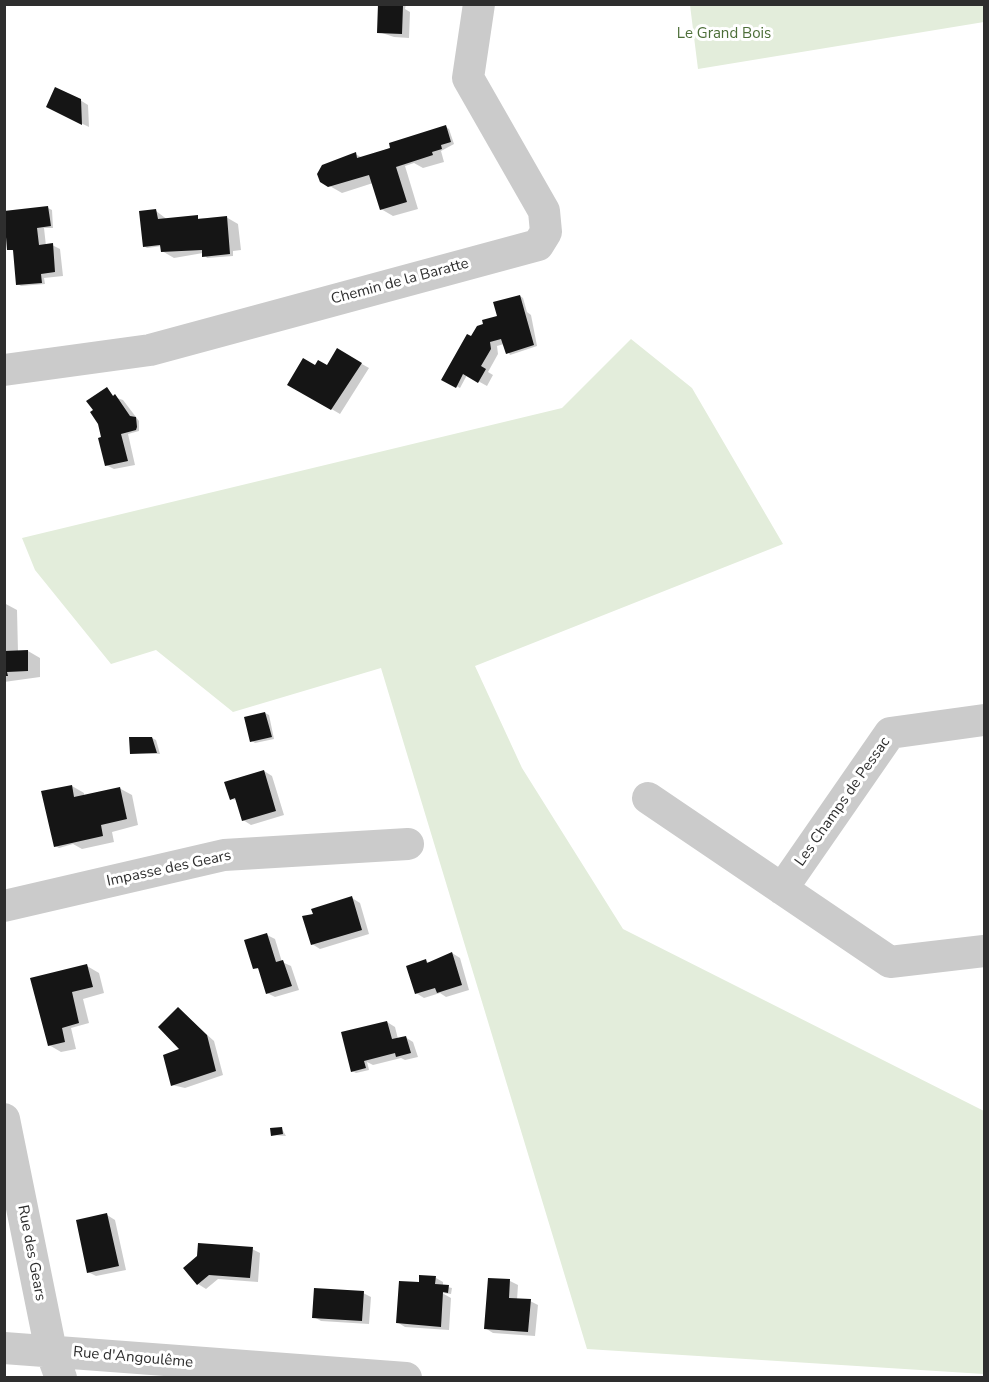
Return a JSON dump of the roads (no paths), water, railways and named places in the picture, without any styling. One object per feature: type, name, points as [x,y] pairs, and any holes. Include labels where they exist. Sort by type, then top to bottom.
[{"type":"street","name":"Chemin de la Baratte","points":[[4,370],[150,350],[538,245],[546,232],[544,211],[468,78],[479,4]]},
{"type":"street","name":"Les Champs de Pessac","points":[[782,889],[890,733],[984,720]]},
{"type":"street","points":[[648,798],[890,962],[984,951]]},
{"type":"street","name":"Impasse des Gears","points":[[4,906],[224,855],[408,844]]},
{"type":"street","name":"Rue des Gears","points":[[4,1119],[56,1364]]},
{"type":"street","name":"Rue d'Angoulême","points":[[4,1348],[56,1364],[406,1377]]},
{"type":"park label","name":"Le Grand Bois","points":[[724,34]]}]
